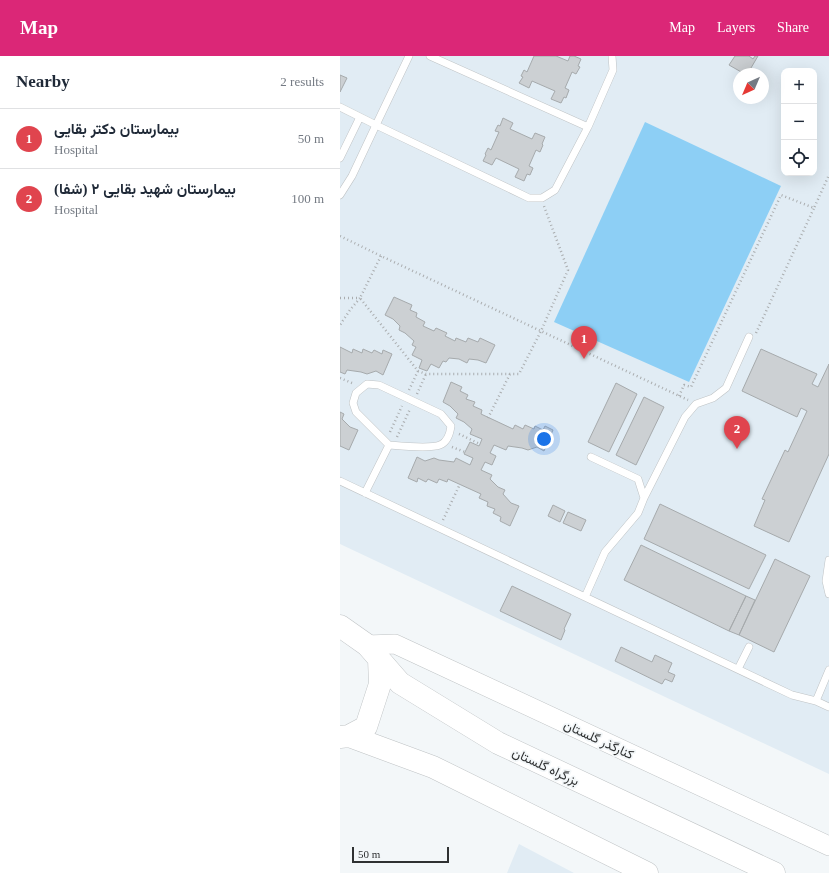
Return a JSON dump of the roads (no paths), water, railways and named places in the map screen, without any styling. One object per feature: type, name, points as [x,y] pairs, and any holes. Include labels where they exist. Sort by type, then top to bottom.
[{"type":"highway","name":"بزرگراه گلستان","points":[[340,626],[373,652],[400,683],[498,743],[774,873]]},
{"type":"highway","points":[[344,736],[366,727],[380,684],[373,652]]},
{"type":"highway","points":[[344,736],[433,767],[647,873]]},
{"type":"street","name":"کنارگذر گلستان","points":[[373,652],[395,644],[829,846]]},
{"type":"lane","points":[[340,195],[352,176],[409,56]]},
{"type":"lane","points":[[430,56],[588,127]]},
{"type":"lane","points":[[340,107],[529,198],[542,198],[555,190],[588,127],[613,70],[612,56]]},
{"type":"lane","points":[[340,158],[360,117]]},
{"type":"lane","points":[[585,597],[605,552],[638,513],[644,498],[686,417],[696,404],[713,398],[726,388],[749,337]]},
{"type":"lane","points":[[366,384],[379,385],[441,414],[451,426],[450,435],[442,444],[431,447],[389,445],[356,412],[353,403],[356,392],[366,384]]},
{"type":"lane","points":[[365,493],[389,445]]},
{"type":"lane","points":[[591,457],[638,479],[644,498]]},
{"type":"lane","points":[[340,481],[792,695],[816,701],[829,707]]},
{"type":"lane","points":[[829,560],[826,582],[829,594]]},
{"type":"lane","points":[[738,669],[749,646]]},
{"type":"lane","points":[[816,701],[829,670]]},
{"type":"place","name":"بیمارستان دکتر بقایی","points":[[584,359]]},
{"type":"place","name":"بیمارستان شهید بقایی ۲ (شفا)","points":[[737,449]]}]
